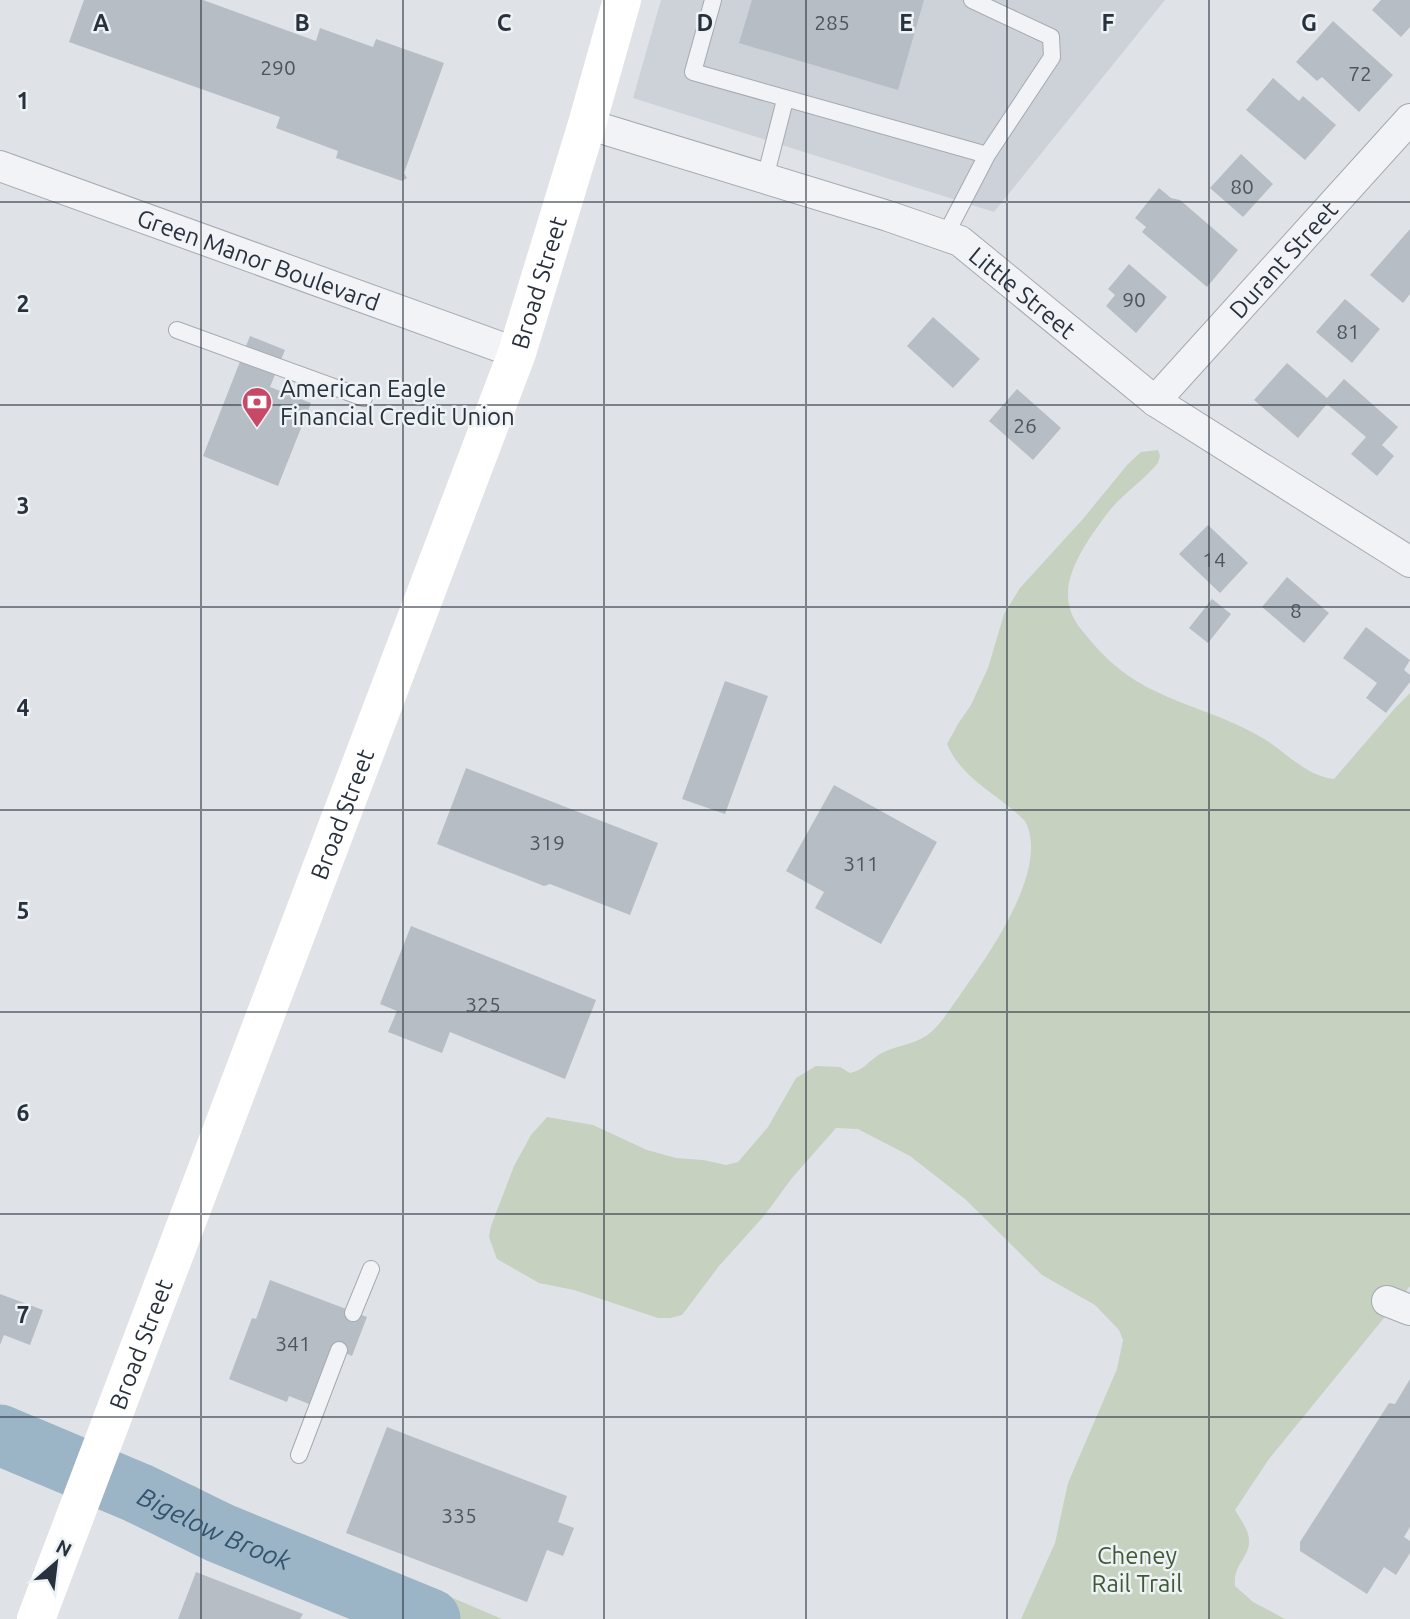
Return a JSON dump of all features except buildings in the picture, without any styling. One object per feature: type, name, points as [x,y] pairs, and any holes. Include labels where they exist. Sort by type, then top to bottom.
[{"type":"main road","name":"Broad Street","points":[[36,1619],[517,353],[622,0]]},
{"type":"street","name":"Durant Street","points":[[1156,401],[1410,119]]},
{"type":"street","name":"Little Street","points":[[587,124],[960,241],[1156,401],[1410,562]]},
{"type":"street","name":"Green Manor Boulevard","points":[[0,166],[517,353]]},
{"type":"lane","points":[[713,0],[693,72],[987,155]]},
{"type":"lane","points":[[945,236],[987,155],[1052,57],[1051,37],[972,0]]},
{"type":"lane","points":[[765,178],[785,100]]},
{"type":"lane","points":[[177,330],[364,398]]},
{"type":"lane","points":[[353,1313],[371,1269]]},
{"type":"lane","points":[[299,1455],[339,1350]]},
{"type":"shaded area","points":[[661,0],[1165,0],[994,212],[633,98]]},
{"type":"green space","name":"Cheney Rail Trail","points":[[1158,450],[1158,463],[1106,515],[1081,553],[1071,575],[1068,602],[1071,612],[1101,652],[1132,678],[1148,687],[1245,729],[1266,740],[1315,774],[1334,779],[1410,693],[1410,1286],[1269,1459],[1235,1510],[1246,1529],[1249,1542],[1247,1553],[1236,1572],[1235,1586],[1253,1602],[1285,1619],[1021,1619],[1055,1543],[1068,1483],[1117,1369],[1123,1340],[1119,1330],[1095,1305],[1042,1275],[965,1199],[910,1156],[858,1129],[836,1128],[719,1266],[682,1315],[670,1318],[658,1318],[574,1290],[539,1283],[497,1259],[489,1237],[514,1166],[531,1135],[547,1117],[593,1125],[647,1150],[676,1158],[726,1165],[738,1162],[768,1127],[796,1078],[816,1066],[840,1067],[850,1073],[854,1072],[883,1052],[924,1037],[938,1025],[985,959],[1012,912],[1030,863],[1031,841],[1025,821],[972,778],[962,768],[947,744],[971,705],[988,668],[1004,614],[1020,588],[1128,464],[1141,452]]},
{"type":"green space","points":[[182,1484],[195,1486],[222,1503],[335,1552],[406,1578],[502,1619],[368,1619],[263,1578],[211,1562],[173,1538],[172,1496]]},
{"type":"waterway","name":"Bigelow Brook","points":[[0,1435],[138,1493],[220,1533],[430,1619]]},
{"type":"place","name":"American Eagle Financial Credit Union","points":[[257,429]]}]
